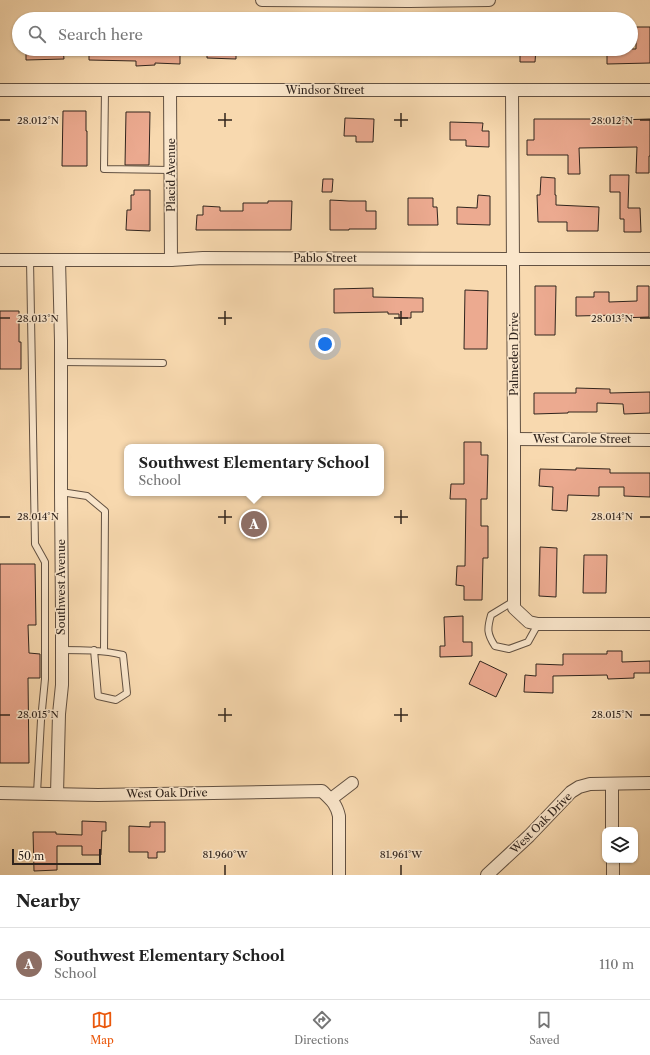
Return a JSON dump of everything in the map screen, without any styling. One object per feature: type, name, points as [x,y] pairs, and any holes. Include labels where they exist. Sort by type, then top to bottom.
[{"type":"street","points":[[262,0],[489,0]]},
{"type":"street","name":"Windsor Street","points":[[0,90],[650,90]]},
{"type":"street","name":"Placid Avenue","points":[[170,90],[171,260]]},
{"type":"street","name":"Palmeden Drive","points":[[512,90],[514,608],[529,622],[538,624]]},
{"type":"street","name":"Pablo Street","points":[[0,260],[171,260],[203,258],[650,259]]},
{"type":"street","name":"Southwest Avenue","points":[[57,794],[58,714],[62,685],[61,362],[59,260]]},
{"type":"street","name":"West Carole Street","points":[[514,439],[650,440]]},
{"type":"street","points":[[538,624],[650,624]]},
{"type":"street","points":[[339,875],[339,816],[337,807],[331,799],[352,783]]},
{"type":"street","name":"West Oak Drive","points":[[487,875],[529,836],[571,792],[579,787],[590,784],[650,783]]},
{"type":"street","points":[[612,784],[612,827]]},
{"type":"street","name":"West Oak Drive","points":[[0,793],[98,795],[306,790],[322,791],[331,799]]},
{"type":"street","points":[[613,863],[613,875]]},
{"type":"lane","points":[[105,89],[104,169],[171,170]]},
{"type":"lane","points":[[30,260],[35,544],[46,562],[46,679],[41,720],[37,793]]},
{"type":"lane","points":[[61,362],[163,363]]},
{"type":"lane","points":[[61,492],[87,496],[105,511],[104,651]]},
{"type":"lane","points":[[514,601],[491,615],[488,627],[490,638],[495,646],[508,649],[528,642],[538,624]]},
{"type":"lane","points":[[62,650],[94,650],[123,654],[127,693],[116,700],[98,696],[94,650]]},
{"type":"building","points":[[638,27],[650,27],[650,63],[607,64],[607,56],[638,56]]},
{"type":"building","points":[[26,56],[64,56],[64,59],[26,60]]},
{"type":"building","points":[[89,56],[180,56],[180,64],[155,63],[155,65],[136,66],[136,61],[89,60]]},
{"type":"building","points":[[207,56],[236,56],[236,59],[207,58]]},
{"type":"building","points":[[520,56],[535,56],[535,62],[520,62]]},
{"type":"building","points":[[63,111],[86,111],[87,166],[62,166]]},
{"type":"building","points":[[126,112],[150,112],[149,165],[125,165]]},
{"type":"building","points":[[345,118],[374,119],[373,142],[356,142],[356,136],[344,136]]},
{"type":"building","points":[[534,119],[650,119],[649,173],[636,173],[637,147],[579,148],[580,174],[568,174],[568,155],[527,155],[527,140],[534,140]]},
{"type":"building","points":[[450,122],[483,123],[482,131],[489,131],[489,147],[466,146],[466,140],[450,140]]},
{"type":"building","points":[[610,175],[629,175],[628,208],[640,208],[641,232],[624,232],[624,219],[620,219],[620,192],[610,192]]},
{"type":"building","points":[[541,177],[555,178],[556,205],[599,207],[598,231],[567,231],[567,222],[538,222],[537,195],[540,195]]},
{"type":"building","points":[[323,179],[333,179],[332,192],[322,192]]},
{"type":"building","points":[[134,190],[150,190],[150,231],[126,230],[127,210],[131,210],[131,195],[134,195]]},
{"type":"building","points":[[478,195],[490,196],[490,225],[457,224],[457,207],[477,208]]},
{"type":"building","points":[[408,198],[433,198],[433,207],[437,207],[438,225],[408,225]]},
{"type":"building","points":[[330,200],[366,201],[366,211],[376,211],[376,229],[330,230]]},
{"type":"building","points":[[268,201],[292,201],[291,230],[196,230],[197,215],[203,215],[203,206],[220,207],[220,211],[243,211],[243,203],[268,203]]},
{"type":"building","points":[[535,286],[556,286],[555,335],[535,335]]},
{"type":"building","points":[[637,286],[649,286],[649,317],[619,318],[619,315],[576,316],[576,297],[594,297],[594,292],[609,292],[609,302],[637,301]]},
{"type":"building","points":[[373,288],[373,297],[423,298],[423,312],[411,312],[411,318],[399,318],[399,314],[388,314],[388,312],[334,313],[334,289]]},
{"type":"building","points":[[465,290],[488,291],[487,349],[464,349]]},
{"type":"building","points":[[0,311],[19,311],[21,369],[0,369]]},
{"type":"building","points":[[576,388],[610,389],[610,393],[650,392],[650,413],[624,414],[623,404],[597,403],[597,412],[534,414],[534,393],[576,393]]},
{"type":"building","points":[[464,442],[481,442],[481,455],[488,455],[487,499],[481,499],[481,526],[488,526],[488,558],[483,558],[482,600],[464,600],[464,586],[456,585],[457,566],[465,566],[466,499],[450,499],[451,484],[464,484]]},
{"type":"building","points":[[576,468],[610,469],[610,473],[650,473],[650,497],[624,496],[624,487],[599,487],[599,496],[568,495],[567,511],[552,510],[553,487],[539,486],[540,469],[576,470]]},
{"type":"building","points":[[540,547],[557,548],[556,597],[539,596]]},
{"type":"building","points":[[584,555],[607,555],[606,593],[583,593]]},
{"type":"building","points":[[0,564],[35,564],[36,625],[28,625],[29,653],[40,654],[40,678],[28,678],[29,763],[0,763]]},
{"type":"building","points":[[463,616],[463,642],[472,642],[472,656],[440,657],[440,646],[445,646],[444,617]]},
{"type":"building","points":[[607,651],[622,651],[622,662],[650,661],[650,673],[634,673],[634,678],[608,679],[607,675],[553,676],[553,693],[524,692],[525,675],[536,676],[536,664],[563,665],[563,654],[607,654]]},
{"type":"building","points":[[480,661],[507,674],[496,697],[469,684]]},
{"type":"building","points":[[82,821],[106,822],[106,831],[102,831],[101,855],[82,855],[82,846],[57,846],[57,870],[34,871],[33,832],[56,832],[56,834],[82,835]]},
{"type":"building","points":[[150,822],[165,822],[165,852],[157,852],[157,858],[148,858],[148,852],[129,852],[129,826],[150,827]]},
{"type":"place","name":"Southwest Elementary School","points":[[254,524]]}]
